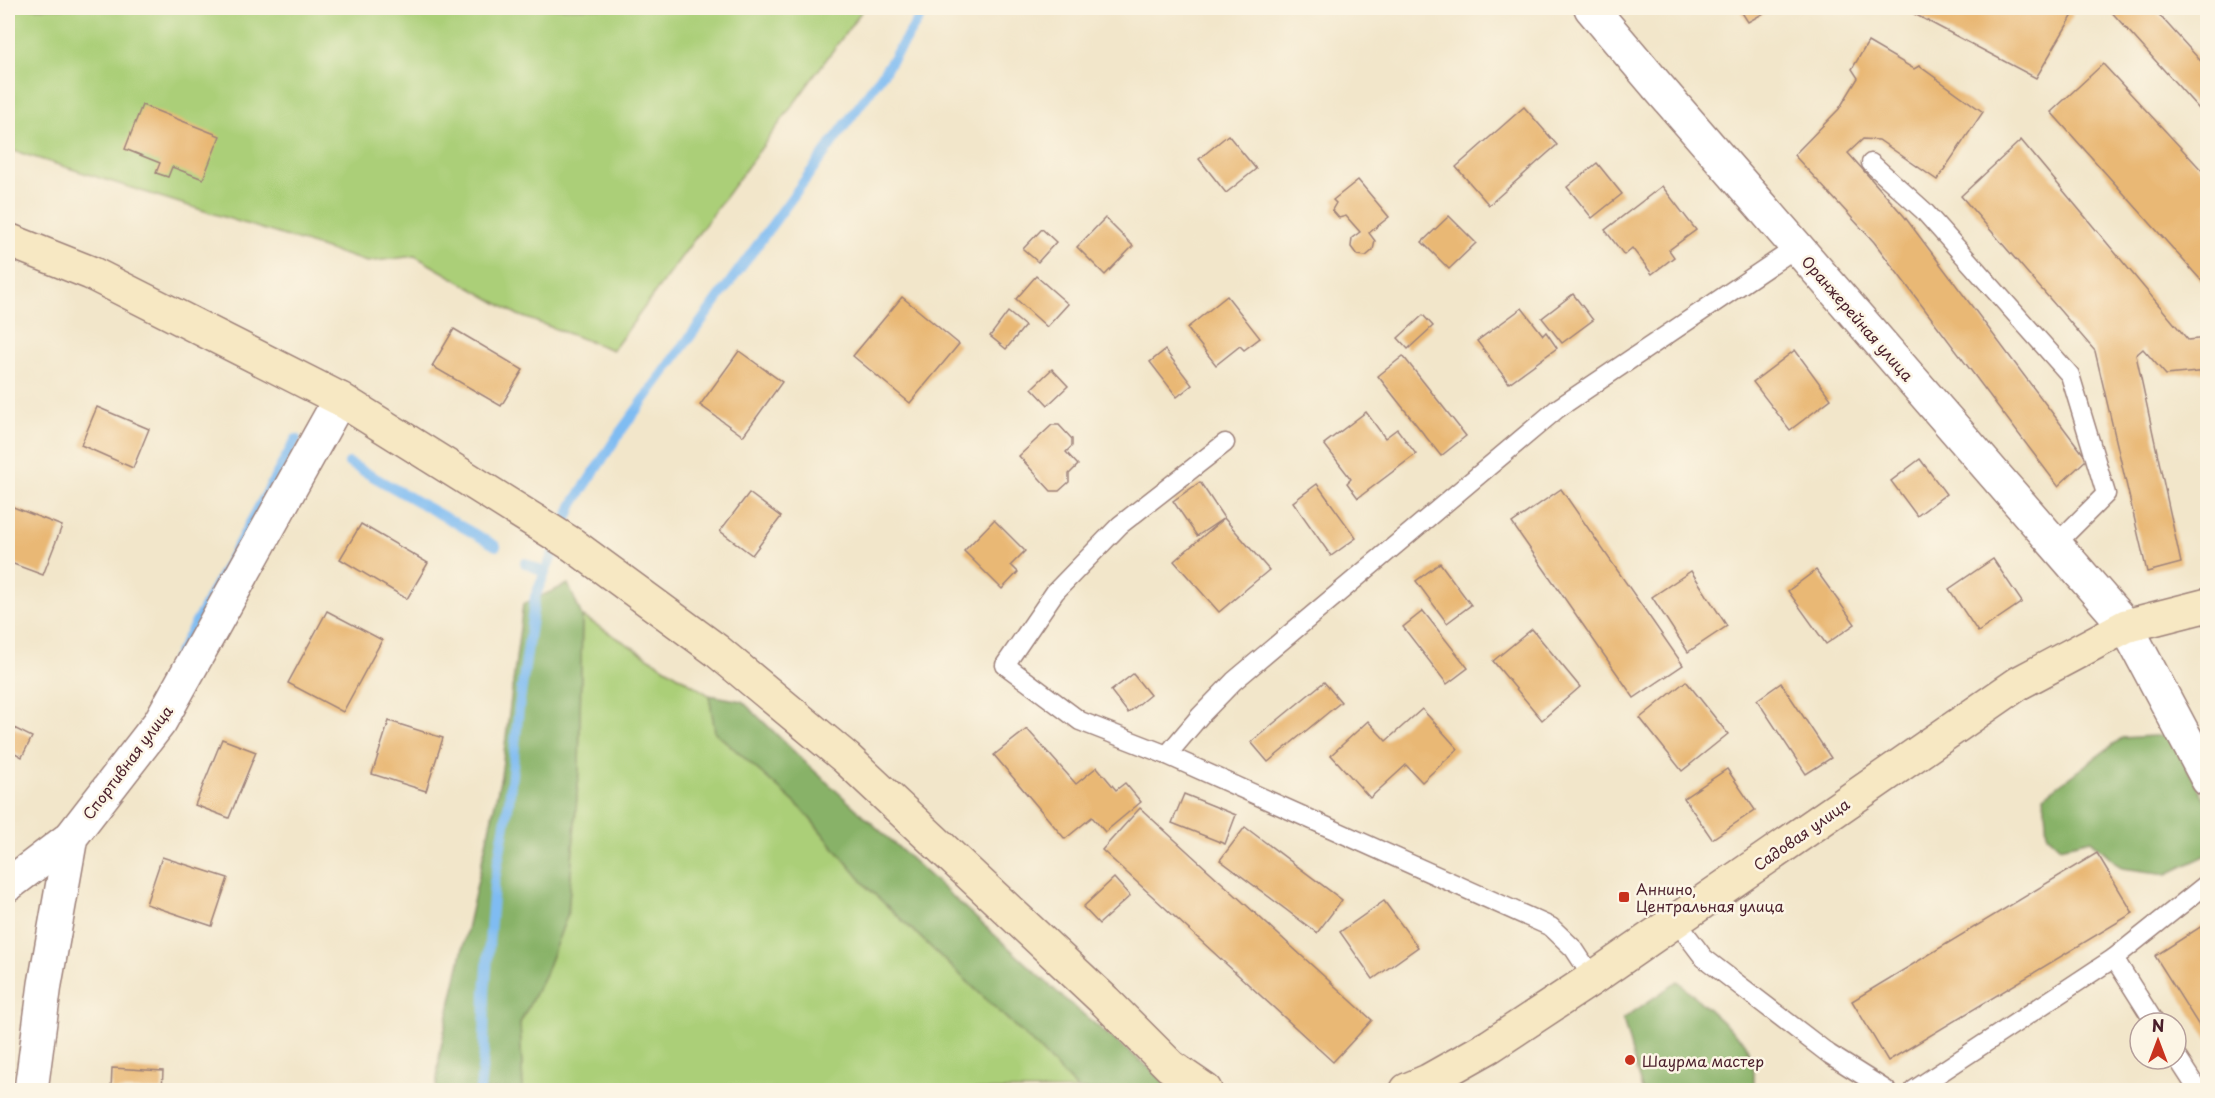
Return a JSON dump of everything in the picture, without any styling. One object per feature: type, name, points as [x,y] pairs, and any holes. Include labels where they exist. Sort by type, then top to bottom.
[{"type":"main road","points":[[8,240],[91,273],[340,399],[552,531],[716,650],[846,758],[1105,1001],[1170,1066],[1205,1090]]},
{"type":"main road","name":"Садовая улица","points":[[1407,1090],[1428,1082],[1490,1046],[1593,978],[2019,683],[2126,626],[2208,605]]},
{"type":"street","name":"Оранжерейная улица","points":[[1591,8],[2126,626],[2208,780]]},
{"type":"street","name":"Спортивная улица","points":[[31,1090],[45,984],[70,837],[160,722],[340,399]]},
{"type":"street","points":[[8,885],[70,837]]},
{"type":"lane","points":[[1870,163],[1924,211],[2070,375],[2106,494],[2055,545]]},
{"type":"lane","points":[[1167,755],[1234,681],[1557,409],[1797,248]]},
{"type":"lane","points":[[1225,443],[1120,525],[1055,592],[1005,665],[1080,721],[1167,755],[1551,927],[1574,949],[1593,978]]},
{"type":"lane","points":[[1914,1090],[2114,958],[2208,883]]},
{"type":"lane","points":[[1676,921],[1704,958],[1829,1054],[1886,1090]]},
{"type":"lane","points":[[2114,958],[2147,1011]]},
{"type":"lane","points":[[2186,1071],[2198,1090]]},
{"type":"green space","points":[[8,8],[864,8],[613,350],[518,315],[415,256],[367,262],[8,149]]},
{"type":"green space","points":[[568,584],[582,616],[579,770],[568,913],[545,974],[520,1023],[523,1090],[436,1090],[440,1051],[501,776],[523,604]]},
{"type":"green space","points":[[582,616],[709,695],[716,732],[802,809],[868,888],[1039,1049],[1078,1090],[523,1090],[520,1023],[545,974],[568,913],[579,770]]},
{"type":"green space","points":[[709,695],[742,701],[808,765],[1067,1001],[1176,1090],[1078,1090],[1039,1049],[868,888],[802,809],[715,732]]},
{"type":"green space","points":[[2168,735],[2207,803],[2207,855],[2167,874],[2122,868],[2091,840],[2060,847],[2047,835],[2044,796],[2122,738]]},
{"type":"green space","points":[[1678,981],[1746,1044],[1754,1071],[1754,1090],[1642,1090],[1623,1019]]},
{"type":"building","points":[[1739,8],[1773,8],[1748,22]]},
{"type":"building","points":[[1903,8],[2061,8],[2073,15],[2036,78]]},
{"type":"building","points":[[2108,8],[2153,8],[2208,69],[2208,119]]},
{"type":"building","points":[[1868,42],[1914,69],[1919,66],[1983,112],[1937,180],[1879,140],[1863,139],[1848,153],[1904,216],[2087,459],[2058,486],[1874,242],[1794,155],[1839,109],[1858,78],[1852,69]]},
{"type":"building","points":[[2103,64],[2208,177],[2208,288],[2051,112]]},
{"type":"building","points":[[142,105],[220,136],[203,179],[172,167],[168,177],[156,173],[160,163],[125,149]]},
{"type":"building","points":[[1524,107],[1557,145],[1489,205],[1456,167]]},
{"type":"building","points":[[1228,135],[1256,169],[1226,193],[1199,159]]},
{"type":"building","points":[[2021,140],[2188,340],[2208,338],[2208,371],[2166,375],[2143,349],[2136,355],[2181,563],[2147,572],[2095,351],[1961,196]]},
{"type":"building","points":[[1597,163],[1622,194],[1592,218],[1567,187]]},
{"type":"building","points":[[1358,180],[1389,217],[1369,233],[1375,241],[1373,250],[1366,256],[1357,255],[1351,247],[1352,238],[1360,232],[1346,216],[1339,218],[1332,210],[1336,203],[1333,200]]},
{"type":"building","points":[[1662,186],[1696,230],[1669,250],[1674,257],[1652,274],[1632,248],[1624,255],[1605,230]]},
{"type":"building","points":[[1449,216],[1476,243],[1449,269],[1422,242]]},
{"type":"building","points":[[1105,218],[1133,246],[1105,275],[1077,247]]},
{"type":"building","points":[[1042,229],[1056,242],[1038,262],[1023,249]]},
{"type":"building","points":[[1036,276],[1068,304],[1047,327],[1016,299]]},
{"type":"building","points":[[1573,294],[1593,320],[1562,343],[1542,318]]},
{"type":"building","points":[[1227,296],[1260,338],[1244,350],[1240,346],[1216,365],[1187,328]]},
{"type":"building","points":[[902,297],[959,344],[910,403],[853,356]]},
{"type":"building","points":[[1522,308],[1543,335],[1546,332],[1557,348],[1509,383],[1477,341]]},
{"type":"building","points":[[1008,312],[1025,326],[1006,349],[990,336]]},
{"type":"building","points":[[1423,315],[1433,326],[1408,349],[1398,338]]},
{"type":"building","points":[[454,329],[523,370],[501,406],[432,366]]},
{"type":"building","points":[[1165,350],[1192,385],[1177,397],[1150,362]]},
{"type":"building","points":[[1795,350],[1831,399],[1790,430],[1753,382]]},
{"type":"building","points":[[739,351],[782,382],[743,436],[700,405]]},
{"type":"building","points":[[1403,356],[1466,436],[1441,456],[1378,376]]},
{"type":"building","points":[[1052,369],[1068,386],[1048,405],[1032,388]]},
{"type":"building","points":[[97,407],[149,429],[133,468],[81,445]]},
{"type":"building","points":[[1366,412],[1385,438],[1397,429],[1416,454],[1358,498],[1347,483],[1351,479],[1324,444]]},
{"type":"building","points":[[1052,425],[1059,425],[1072,439],[1072,446],[1066,452],[1078,465],[1069,474],[1069,482],[1059,491],[1051,491],[1019,456]]},
{"type":"building","points":[[1920,459],[1946,494],[1917,516],[1891,481]]},
{"type":"building","points":[[1200,482],[1224,518],[1197,536],[1173,501]]},
{"type":"building","points":[[1317,484],[1356,538],[1331,556],[1293,502]]},
{"type":"building","points":[[1561,489],[1683,665],[1634,698],[1512,523]]},
{"type":"building","points":[[749,493],[781,517],[752,555],[720,531]]},
{"type":"building","points":[[8,505],[62,526],[43,575],[8,562]]},
{"type":"building","points":[[1224,518],[1269,570],[1219,612],[1174,561]]},
{"type":"building","points":[[994,520],[1025,551],[1011,565],[1018,572],[1002,589],[964,551]]},
{"type":"building","points":[[361,524],[428,563],[407,599],[340,559]]},
{"type":"building","points":[[1993,559],[2022,602],[1978,632],[1949,589]]},
{"type":"building","points":[[1440,563],[1471,605],[1447,623],[1416,581]]},
{"type":"building","points":[[1816,570],[1855,624],[1826,644],[1788,591]]},
{"type":"building","points":[[1691,571],[1727,626],[1688,652],[1652,597]]},
{"type":"building","points":[[327,611],[382,640],[343,712],[288,683]]},
{"type":"building","points":[[1423,611],[1468,668],[1447,684],[1403,627]]},
{"type":"building","points":[[1532,629],[1580,687],[1542,720],[1493,661]]},
{"type":"building","points":[[1133,674],[1150,695],[1128,713],[1111,691]]},
{"type":"building","points":[[1686,681],[1728,734],[1682,771],[1640,718]]},
{"type":"building","points":[[1324,682],[1341,702],[1268,762],[1251,742]]},
{"type":"building","points":[[1781,683],[1831,758],[1806,774],[1757,700]]},
{"type":"building","points":[[1422,709],[1458,749],[1422,782],[1406,765],[1370,798],[1331,755],[1368,721],[1386,741]]},
{"type":"building","points":[[389,721],[443,738],[426,791],[372,774]]},
{"type":"building","points":[[8,725],[32,737],[22,757],[8,749]]},
{"type":"building","points":[[1027,729],[1076,784],[1097,767],[1116,790],[1125,783],[1141,802],[1105,832],[1092,817],[1065,839],[994,755]]},
{"type":"building","points":[[222,739],[256,752],[229,818],[195,805]]},
{"type":"building","points":[[1727,769],[1755,810],[1712,839],[1684,798]]},
{"type":"building","points":[[1184,794],[1236,815],[1225,844],[1172,823]]},
{"type":"building","points":[[1140,808],[1372,1020],[1333,1062],[1102,850]]},
{"type":"building","points":[[1245,827],[1342,900],[1317,933],[1220,860]]},
{"type":"building","points":[[2097,853],[2133,913],[1888,1061],[1852,1001]]},
{"type":"building","points":[[162,857],[228,878],[212,926],[146,904]]},
{"type":"building","points":[[1114,878],[1130,896],[1099,924],[1083,907]]},
{"type":"building","points":[[1384,901],[1418,947],[1373,979],[1340,932]]},
{"type":"building","points":[[2208,922],[2208,1040],[2155,956]]},
{"type":"building","points":[[112,1068],[163,1071],[162,1090],[111,1090]]},
{"type":"waterway","points":[[480,1090],[494,884],[509,802],[519,708],[535,597],[573,504],[621,431],[884,72],[926,8]]},
{"type":"waterway","points":[[170,670],[296,439]]},
{"type":"waterway","points":[[349,463],[496,546]]},
{"type":"waterway","points":[[525,563],[545,573]]},
{"type":"place","name":"Аннино, Центральная улица","points":[[1624,897]]},
{"type":"place","name":"Шаурма мастер","points":[[1630,1060]]}]
